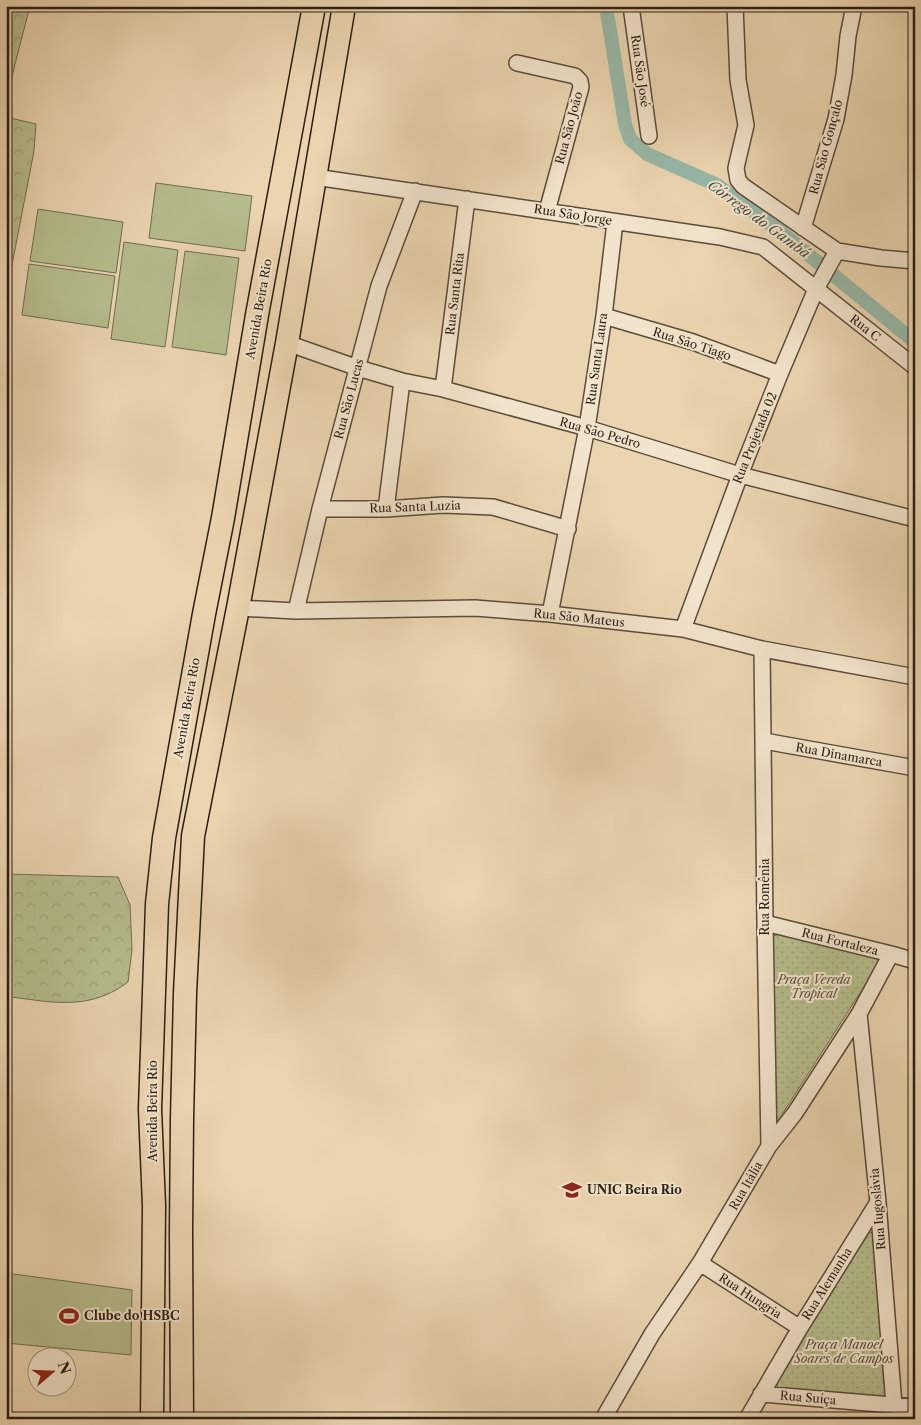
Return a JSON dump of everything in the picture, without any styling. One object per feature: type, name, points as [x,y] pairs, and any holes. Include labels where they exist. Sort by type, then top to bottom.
[{"type":"main road","name":"Avenida Beira Rio","points":[[152,1419],[154,1206],[150,1109],[153,1072],[157,904],[164,838],[314,6]]},
{"type":"main road","points":[[182,1419],[182,1119],[185,993],[193,836],[288,338],[344,6]]},
{"type":"main road","points":[[257,315],[268,313],[273,316],[288,338]]},
{"type":"main road","points":[[223,518],[225,539],[221,575],[222,588],[227,600],[238,608]]},
{"type":"main road","points":[[153,1072],[165,1086],[172,1088],[184,1083]]},
{"type":"main road","points":[[150,1109],[156,1105],[168,1104],[182,1119]]},
{"type":"street","name":"Rua São José","points":[[631,6],[649,136]]},
{"type":"street","points":[[735,6],[738,80],[746,125],[736,168],[738,180],[743,186],[803,228],[836,254],[915,261]]},
{"type":"street","name":"Rua São Gonçalo","points":[[803,228],[836,119],[854,6]]},
{"type":"street","name":"Rua São João","points":[[517,63],[575,76],[580,80],[581,87],[547,211]]},
{"type":"street","name":"Rua São Jorge","points":[[315,177],[720,237],[763,247],[818,285]]},
{"type":"street","name":"Rua São Lucas","points":[[296,611],[320,509],[379,286],[415,191]]},
{"type":"street","name":"Rua Santa Rita","points":[[442,389],[467,199]]},
{"type":"street","name":"Rua Santa Laura","points":[[550,614],[587,428],[604,316],[615,222]]},
{"type":"street","name":"Rua Projetada 02","points":[[683,629],[740,474],[780,374],[818,285],[836,254]]},
{"type":"street","name":"Rua C","points":[[818,285],[915,367]]},
{"type":"street","name":"Rua São Tiago","points":[[604,316],[693,342],[780,374]]},
{"type":"street","name":"Rua São Pedro","points":[[288,338],[358,368],[402,381],[442,389],[587,428],[740,474],[915,519]]},
{"type":"street","points":[[386,509],[402,381]]},
{"type":"street","name":"Rua Santa Luzia","points":[[320,509],[386,509],[443,504],[493,507],[568,529]]},
{"type":"street","name":"Rua São Mateus","points":[[238,608],[296,611],[475,608],[550,614],[683,629],[762,649],[915,677]]},
{"type":"street","name":"Rua Romênia","points":[[762,649],[764,923],[769,1146]]},
{"type":"street","name":"Rua Dinamarca","points":[[764,741],[915,768]]},
{"type":"street","name":"Rua Fortaleza","points":[[764,923],[891,954],[915,962]]},
{"type":"street","name":"Rua Itália","points":[[603,1419],[652,1334],[700,1263],[769,1146],[795,1113],[859,1014],[891,954]]},
{"type":"street","name":"Rua Iugoslávia","points":[[859,1014],[878,1202],[894,1405]]},
{"type":"street","name":"Rua Alemanha","points":[[746,1419],[878,1202]]},
{"type":"street","name":"Rua Hungria","points":[[700,1263],[800,1328]]},
{"type":"street","name":"Rua Suíça","points":[[761,1394],[915,1407]]},
{"type":"green space","points":[[6,6],[30,6],[14,68],[6,109]]},
{"type":"green space","points":[[6,117],[36,124],[34,151],[6,296]]},
{"type":"green space","points":[[156,183],[252,196],[245,251],[149,238]]},
{"type":"green space","points":[[38,209],[123,222],[116,273],[30,261]]},
{"type":"green space","points":[[124,242],[178,250],[165,347],[111,339]]},
{"type":"green space","points":[[185,251],[239,258],[226,355],[172,347]]},
{"type":"green space","points":[[29,264],[115,276],[108,328],[22,315]]},
{"type":"green space","points":[[6,874],[118,877],[130,905],[132,950],[128,982],[106,995],[83,1001],[47,1002],[6,997]]},
{"type":"green space","name":"Praça Vereda Tropical","points":[[780,934],[875,956],[879,961],[774,1127],[771,938]]},
{"type":"green space","name":"Praça Manoel Soares de Campos","points":[[873,1232],[889,1392],[884,1397],[779,1391],[777,1378],[869,1233]]},
{"type":"green space","name":"Clube do HSBC","points":[[6,1273],[132,1290],[131,1355],[78,1350],[78,1348],[6,1343]]},
{"type":"waterway","name":"Córrego do Gambá","points":[[606,6],[625,124],[630,139],[647,154],[717,185],[781,232],[915,342]]},
{"type":"place","name":"UNIC Beira Rio","points":[[572,1190]]},
{"type":"place","name":"Clube do HSBC","points":[[69,1316]]}]
